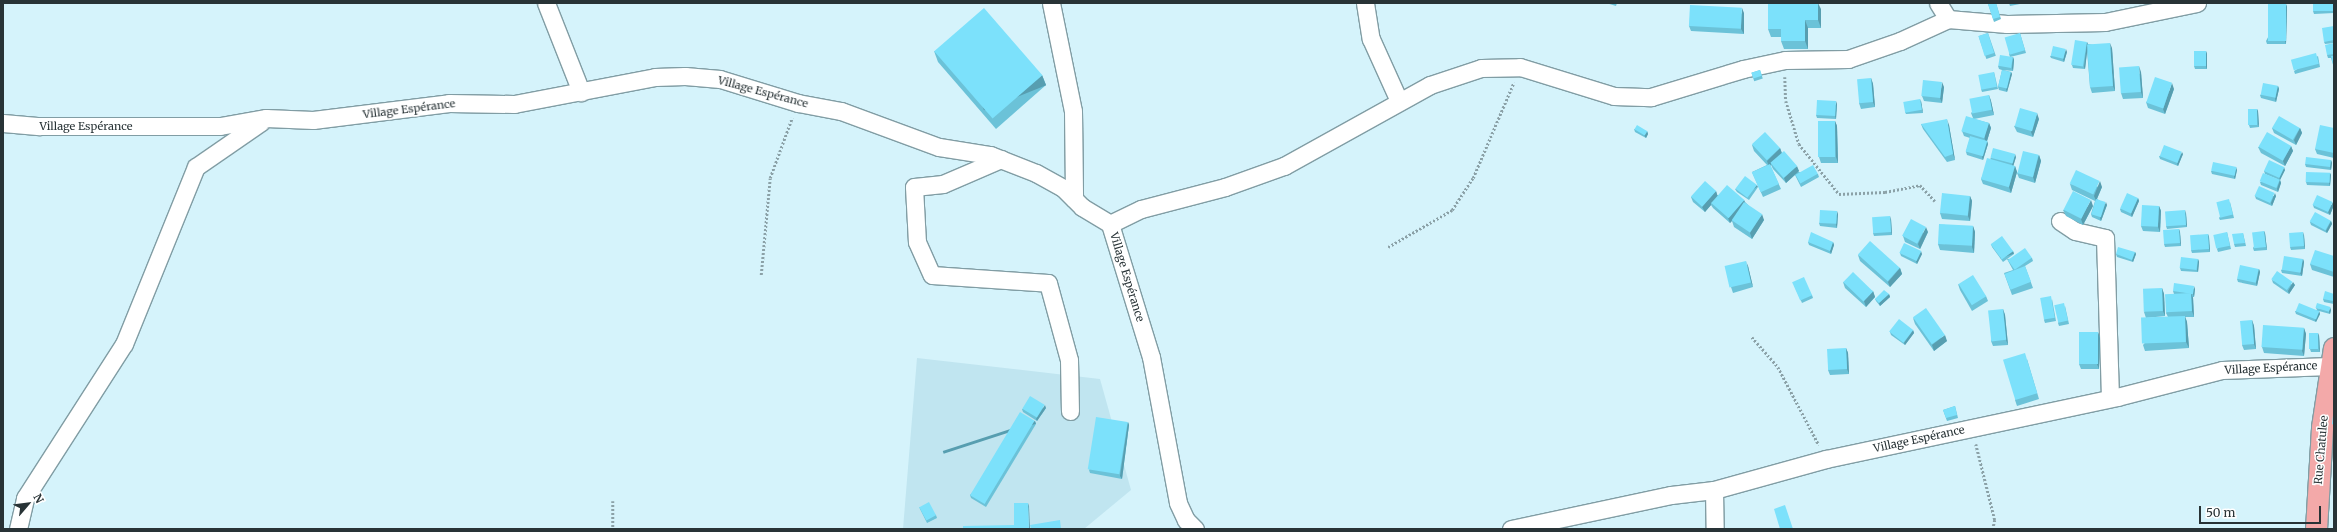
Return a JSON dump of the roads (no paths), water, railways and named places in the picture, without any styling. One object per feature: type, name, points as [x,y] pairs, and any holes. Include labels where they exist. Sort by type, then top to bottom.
[{"type":"main road","name":"Rue Chatulee","points":[[2316,529],[2322,427],[2332,357]]},
{"type":"street","points":[[546,3],[581,92]]},
{"type":"street","points":[[1051,3],[1073,111],[1074,199]]},
{"type":"street","points":[[1365,3],[1371,39],[1399,101]]},
{"type":"street","points":[[1938,3],[1948,19]]},
{"type":"street","points":[[1110,224],[1141,209],[1225,187],[1284,166],[1430,84],[1481,68],[1520,67],[1614,96],[1651,96],[1736,71],[1784,60],[1848,59],[1900,41],[1948,19],[2007,24],[2104,22],[2197,3]]},
{"type":"street","name":"Village Espérance","points":[[3,123],[40,126],[220,126],[266,118],[313,120],[449,103],[514,104],[655,77],[685,76],[720,79],[798,103],[841,111],[940,146],[1001,159],[1036,173],[1063,188],[1082,207],[1110,224],[1151,357],[1178,503],[1186,520],[1195,529]]},
{"type":"street","points":[[18,529],[25,498],[124,344],[196,167],[266,118]]},
{"type":"street","points":[[1001,159],[943,184],[914,187],[917,242],[932,275],[1048,284],[1069,360],[1070,411]]},
{"type":"street","points":[[2060,221],[2075,231],[2105,238],[2110,398]]},
{"type":"street","name":"Village Espérance","points":[[1511,529],[1671,495],[1714,490],[1826,459],[2110,398],[2222,370],[2332,357]]},
{"type":"street","points":[[1714,490],[1715,529]]}]
